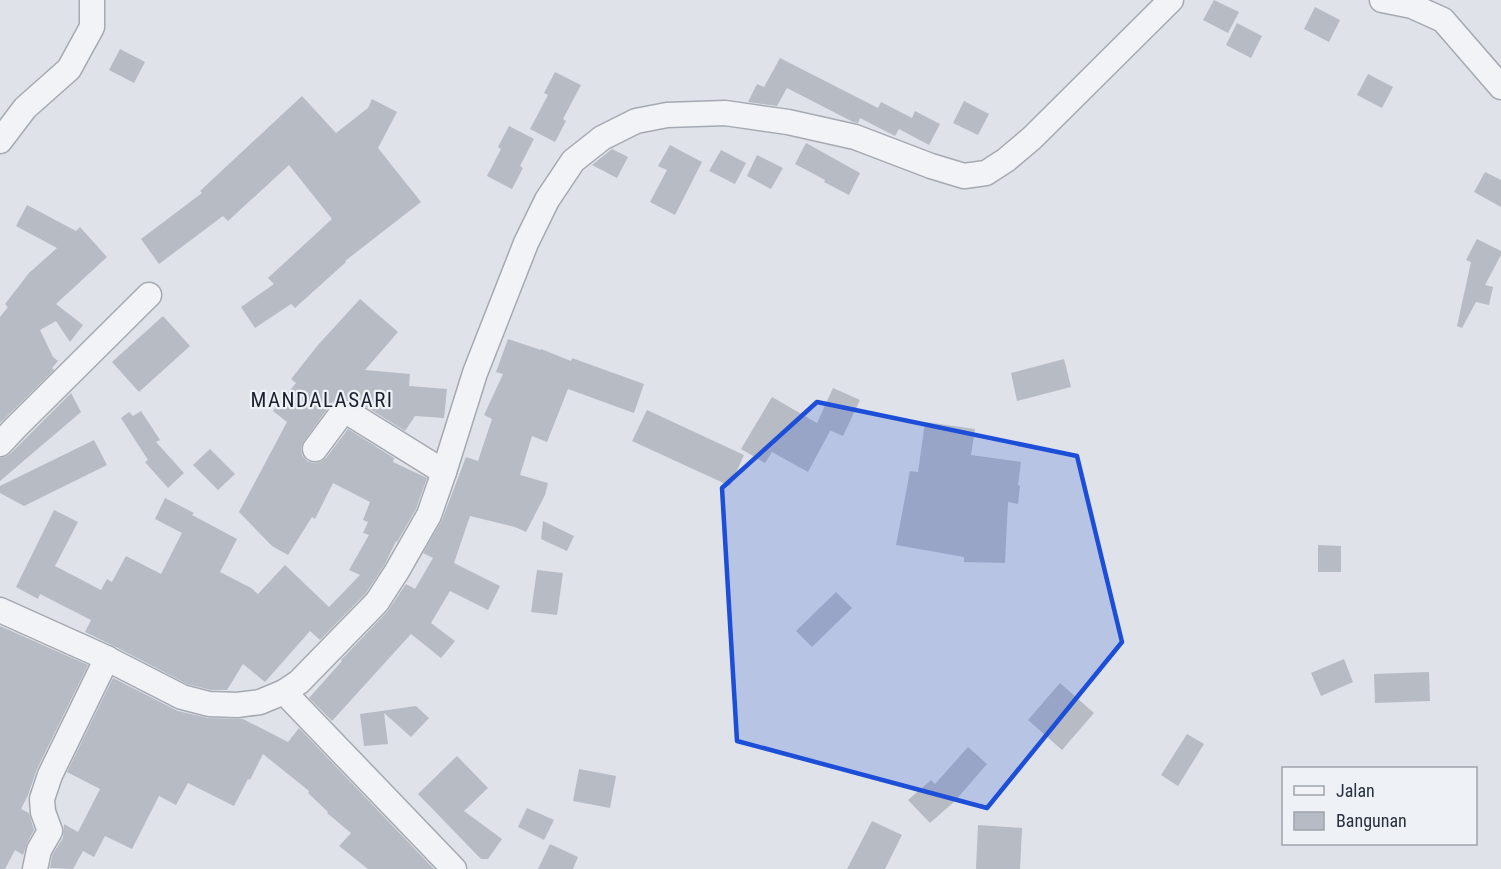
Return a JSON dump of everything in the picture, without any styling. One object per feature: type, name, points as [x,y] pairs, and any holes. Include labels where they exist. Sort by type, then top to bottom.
[{"type":"street","points":[[0,141],[25,108],[69,69],[92,27],[92,0]]},
{"type":"street","points":[[0,610],[107,658],[182,697],[209,704],[237,705],[260,702],[284,692],[299,682],[377,602],[397,571],[429,515],[475,373],[526,243],[547,200],[573,161],[602,138],[636,121],[667,115],[725,114],[788,122],[855,137],[964,176],[986,173],[1032,138],[1171,0]]},
{"type":"street","points":[[1382,0],[1412,6],[1443,20],[1501,87]]},
{"type":"street","points":[[0,444],[149,295]]},
{"type":"street","points":[[315,449],[341,414],[349,413],[444,472]]},
{"type":"street","points":[[35,869],[39,850],[50,831],[43,812],[42,798],[50,775],[107,658]]},
{"type":"street","points":[[284,692],[454,869]]},
{"type":"highlighted area","points":[[817,402],[1077,456],[1122,642],[987,808],[737,741],[722,488]]},
{"type":"building","points":[[1214,0],[1239,12],[1228,33],[1203,20]]},
{"type":"building","points":[[1315,7],[1340,20],[1329,42],[1304,29]]},
{"type":"building","points":[[1237,23],[1262,36],[1251,58],[1226,45]]},
{"type":"building","points":[[120,49],[145,62],[134,83],[109,70]]},
{"type":"building","points":[[780,58],[878,108],[881,102],[912,118],[915,111],[940,124],[929,145],[899,129],[895,136],[860,118],[858,123],[853,122],[787,88],[777,106],[748,102],[757,84],[764,87]]},
{"type":"building","points":[[555,72],[581,85],[563,119],[566,121],[555,142],[530,129],[548,95],[544,93]]},
{"type":"building","points":[[1368,74],[1393,87],[1382,108],[1357,95]]},
{"type":"building","points":[[302,96],[336,133],[368,108],[372,99],[397,112],[378,148],[421,202],[345,261],[295,308],[291,304],[255,328],[241,307],[274,284],[268,278],[332,219],[289,165],[228,221],[223,216],[159,264],[141,239],[202,193],[200,191]]},
{"type":"building","points":[[964,101],[989,114],[978,135],[953,123]]},
{"type":"building","points":[[509,126],[534,139],[520,166],[523,168],[512,189],[487,176],[501,149],[498,147]]},
{"type":"building","points":[[806,143],[860,173],[849,195],[795,164]]},
{"type":"building","points":[[670,145],[702,162],[675,215],[650,202],[667,170],[658,166]]},
{"type":"building","points":[[612,149],[628,157],[617,178],[592,165]]},
{"type":"building","points":[[721,150],[746,163],[735,184],[709,171]]},
{"type":"building","points":[[757,155],[783,168],[771,189],[747,176]]},
{"type":"building","points":[[1485,172],[1501,180],[1501,207],[1474,192]]},
{"type":"building","points":[[27,205],[76,231],[80,227],[107,257],[56,304],[83,325],[70,342],[56,321],[40,330],[53,357],[58,361],[52,368],[54,370],[0,423],[0,317],[8,307],[5,304],[29,273],[57,248],[16,226]]},
{"type":"building","points":[[1477,239],[1501,251],[1501,255],[1485,285],[1493,287],[1489,305],[1476,302],[1462,328],[1457,326],[1471,262],[1466,260]]},
{"type":"building","points":[[360,299],[398,332],[365,370],[410,374],[409,386],[447,389],[444,418],[415,416],[405,431],[357,401],[339,400],[330,405],[304,441],[301,448],[302,455],[307,461],[320,462],[326,458],[348,429],[394,458],[393,462],[427,478],[416,509],[366,593],[320,640],[310,631],[265,682],[243,664],[227,690],[211,690],[187,684],[85,632],[91,620],[40,594],[38,599],[16,587],[54,510],[78,522],[55,566],[101,590],[107,579],[112,582],[126,556],[161,574],[182,533],[155,519],[165,498],[237,539],[220,572],[258,594],[285,565],[329,607],[360,575],[349,570],[369,535],[363,533],[368,522],[363,520],[370,502],[333,483],[315,519],[312,517],[288,555],[272,546],[239,512],[287,422],[273,411],[296,383],[291,379]]},
{"type":"building","points":[[163,316],[190,346],[139,392],[112,362]]},
{"type":"building","points":[[508,339],[571,361],[572,358],[644,384],[634,413],[568,389],[547,442],[532,436],[520,475],[548,483],[545,495],[526,532],[470,516],[454,563],[500,586],[488,610],[450,591],[431,623],[455,641],[441,658],[411,634],[332,721],[309,698],[341,660],[387,612],[406,584],[415,589],[433,558],[423,553],[442,520],[466,457],[478,461],[492,419],[484,415],[503,374],[496,372]]},
{"type":"building","points":[[1064,359],[1071,387],[1017,401],[1011,373]]},
{"type":"building","points":[[833,388],[860,400],[843,436],[829,430],[808,472],[772,452],[765,463],[741,449],[772,397],[817,423]]},
{"type":"building","points":[[71,393],[81,412],[0,481],[0,458],[10,454]]},
{"type":"building","points":[[647,410],[744,455],[730,486],[632,441]]},
{"type":"building","points":[[141,411],[160,440],[156,442],[184,473],[168,488],[145,462],[148,460],[121,418],[129,412],[133,416]]},
{"type":"building","points":[[925,422],[975,429],[971,455],[1021,462],[1018,504],[1008,502],[1005,563],[964,562],[964,557],[896,545],[910,471],[918,472]]},
{"type":"building","points":[[94,440],[107,465],[24,506],[0,493],[0,486]]},
{"type":"building","points":[[210,449],[235,474],[218,490],[193,465]]},
{"type":"building","points":[[543,521],[574,536],[567,551],[541,539]]},
{"type":"building","points":[[1318,545],[1341,546],[1341,572],[1318,572]]},
{"type":"building","points":[[537,570],[563,573],[557,615],[531,612]]},
{"type":"building","points":[[836,592],[852,608],[812,647],[796,631]]},
{"type":"building","points":[[0,626],[88,665],[37,769],[21,809],[29,813],[34,830],[23,855],[15,850],[5,869],[0,869]]},
{"type":"building","points":[[1344,659],[1353,682],[1321,696],[1311,673]]},
{"type":"building","points":[[1429,672],[1430,701],[1375,703],[1374,674]]},
{"type":"building","points":[[113,678],[178,711],[208,718],[243,719],[288,742],[299,728],[434,869],[368,869],[339,846],[351,833],[327,813],[308,793],[309,791],[263,754],[234,806],[188,783],[176,805],[159,796],[132,849],[105,836],[94,857],[83,851],[73,869],[50,868],[52,855],[63,838],[64,824],[78,832],[100,789],[67,772]]},
{"type":"building","points":[[1060,683],[1094,713],[1062,750],[1028,720]]},
{"type":"building","points":[[416,706],[429,718],[411,737],[384,713],[388,744],[364,746],[360,714]]},
{"type":"building","points":[[1187,734],[1204,744],[1178,786],[1161,775]]},
{"type":"building","points":[[968,747],[987,764],[955,801],[930,823],[908,800],[931,780],[935,784]]},
{"type":"building","points":[[457,756],[488,788],[464,811],[502,839],[488,859],[481,859],[418,794]]},
{"type":"building","points":[[579,769],[616,776],[610,808],[573,801]]},
{"type":"building","points":[[527,808],[554,820],[544,840],[518,827]]},
{"type":"building","points":[[872,821],[902,835],[885,869],[847,869]]},
{"type":"building","points":[[978,825],[1022,828],[1020,869],[976,869]]},
{"type":"building","points":[[550,844],[578,857],[573,869],[538,869]]},
{"type":"district","name":"MANDALASARI","points":[[322,400]]}]
